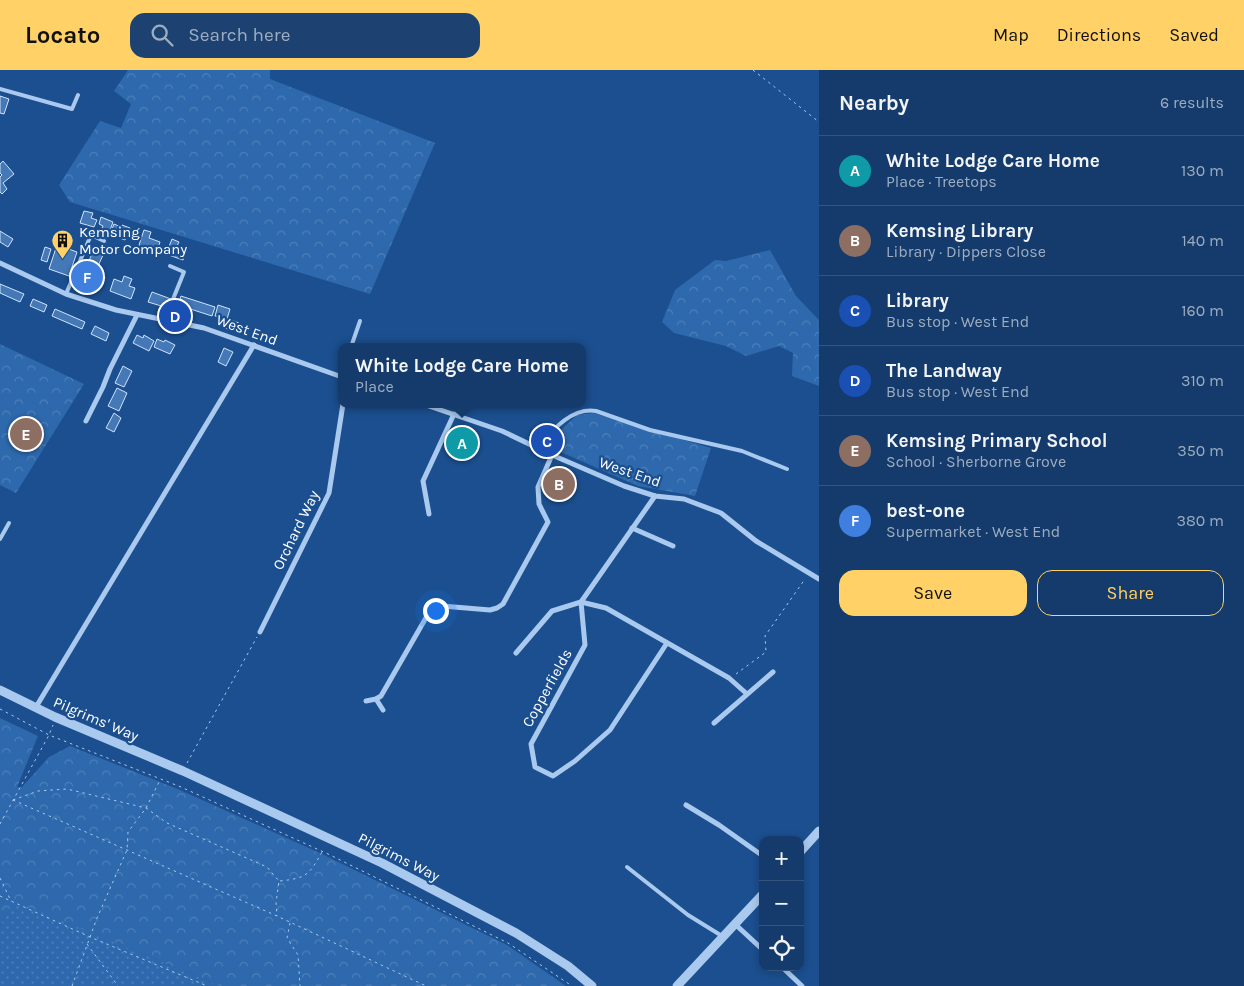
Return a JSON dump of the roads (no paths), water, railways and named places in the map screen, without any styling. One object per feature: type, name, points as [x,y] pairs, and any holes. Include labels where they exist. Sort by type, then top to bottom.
[{"type":"street","name":"West End","points":[[0,263],[66,294],[116,310],[204,328],[338,374]]},
{"type":"street","points":[[86,421],[137,315]]},
{"type":"street","points":[[36,707],[254,345]]},
{"type":"street","name":"Orchard Way","points":[[260,632],[329,493],[342,408]]},
{"type":"street","name":"West End","points":[[435,408],[502,431],[624,486],[654,496],[684,499],[721,513],[756,541],[819,579]]},
{"type":"street","points":[[429,514],[423,481],[454,414]]},
{"type":"street","points":[[366,701],[381,696],[427,616],[434,608],[442,606],[490,610],[503,604],[548,522],[539,504],[538,487],[552,455]]},
{"type":"street","points":[[581,602],[654,496]]},
{"type":"street","points":[[632,528],[673,546]]},
{"type":"street","points":[[516,653],[552,611],[581,602],[606,608],[729,678],[747,694]]},
{"type":"street","name":"Copperfields","points":[[581,602],[585,645],[531,744],[535,767],[553,776],[575,761],[610,730],[667,643]]},
{"type":"street","points":[[714,723],[773,672]]},
{"type":"street","name":"Pilgrims' Way","points":[[0,690],[55,717],[183,771]]},
{"type":"street","points":[[376,699],[383,710]]},
{"type":"street","name":"Pilgrims Way","points":[[183,771],[407,876],[516,934],[568,966],[592,986]]},
{"type":"street","points":[[686,805],[759,853]]},
{"type":"street","points":[[804,848],[819,831]]},
{"type":"street","points":[[677,986],[759,899]]},
{"type":"street","points":[[736,925],[759,946]]},
{"type":"street","points":[[786,971],[802,986]]},
{"type":"lane","points":[[0,89],[72,109],[78,95]]},
{"type":"lane","points":[[66,294],[91,235],[104,241]]},
{"type":"lane","points":[[165,319],[184,272],[170,266]]},
{"type":"lane","points":[[352,343],[360,321]]},
{"type":"lane","points":[[537,448],[565,420],[574,414],[587,410],[596,411],[650,430],[742,450],[787,469]]},
{"type":"lane","points":[[0,539],[9,524]]},
{"type":"lane","points":[[628,867],[688,915],[723,937]]},
{"type":"place","name":"Kemsing Motor Company","points":[[63,260]]},
{"type":"place","name":"best-one","points":[[87,277]]},
{"type":"place","name":"The Landway","points":[[175,316]]},
{"type":"place","name":"Kemsing Primary School","points":[[26,434]]},
{"type":"place","name":"Library","points":[[547,441]]},
{"type":"place","name":"White Lodge Care Home","points":[[462,443]]},
{"type":"place","name":"Kemsing Library","points":[[559,484]]}]
